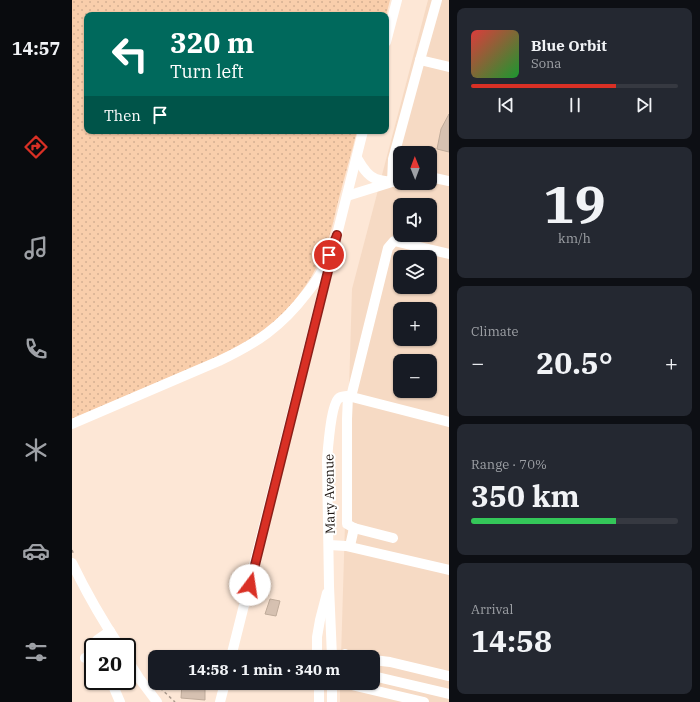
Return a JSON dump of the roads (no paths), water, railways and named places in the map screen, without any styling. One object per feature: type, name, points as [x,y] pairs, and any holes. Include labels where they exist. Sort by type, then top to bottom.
[{"type":"street","points":[[389,31],[397,0]]},
{"type":"street","points":[[397,146],[437,0]]},
{"type":"street","points":[[420,60],[449,67]]},
{"type":"street","points":[[233,650],[362,134]]},
{"type":"street","points":[[357,158],[363,168],[372,177],[376,179],[393,181]]},
{"type":"street","points":[[437,178],[449,181]]},
{"type":"street","points":[[347,196],[393,182]]},
{"type":"street","points":[[72,424],[219,361],[260,339],[290,314],[315,283],[325,266],[337,235]]},
{"type":"street","points":[[350,546],[351,526],[347,419],[350,397],[388,248],[394,241],[449,254]]},
{"type":"street","name":"Mary Avenue","points":[[332,650],[329,586],[328,442],[336,402],[338,398],[343,396],[350,397]]},
{"type":"street","points":[[350,397],[449,422]]},
{"type":"street","points":[[351,526],[393,538]]},
{"type":"street","points":[[329,545],[350,546],[449,570]]},
{"type":"street","points":[[72,563],[83,586],[114,638]]},
{"type":"street","name":"Mary Avenue","points":[[317,650],[317,637],[320,620],[329,586]]},
{"type":"street","points":[[100,638],[110,631]]},
{"type":"street","points":[[380,661],[448,676]]},
{"type":"street","points":[[136,672],[157,702]]},
{"type":"street","points":[[380,678],[449,694]]},
{"type":"street","points":[[115,690],[120,702]]},
{"type":"street","points":[[220,702],[223,690]]},
{"type":"street","points":[[318,690],[319,702]]},
{"type":"street","points":[[332,690],[332,702]]},
{"type":"street","points":[[373,690],[424,702]]}]
